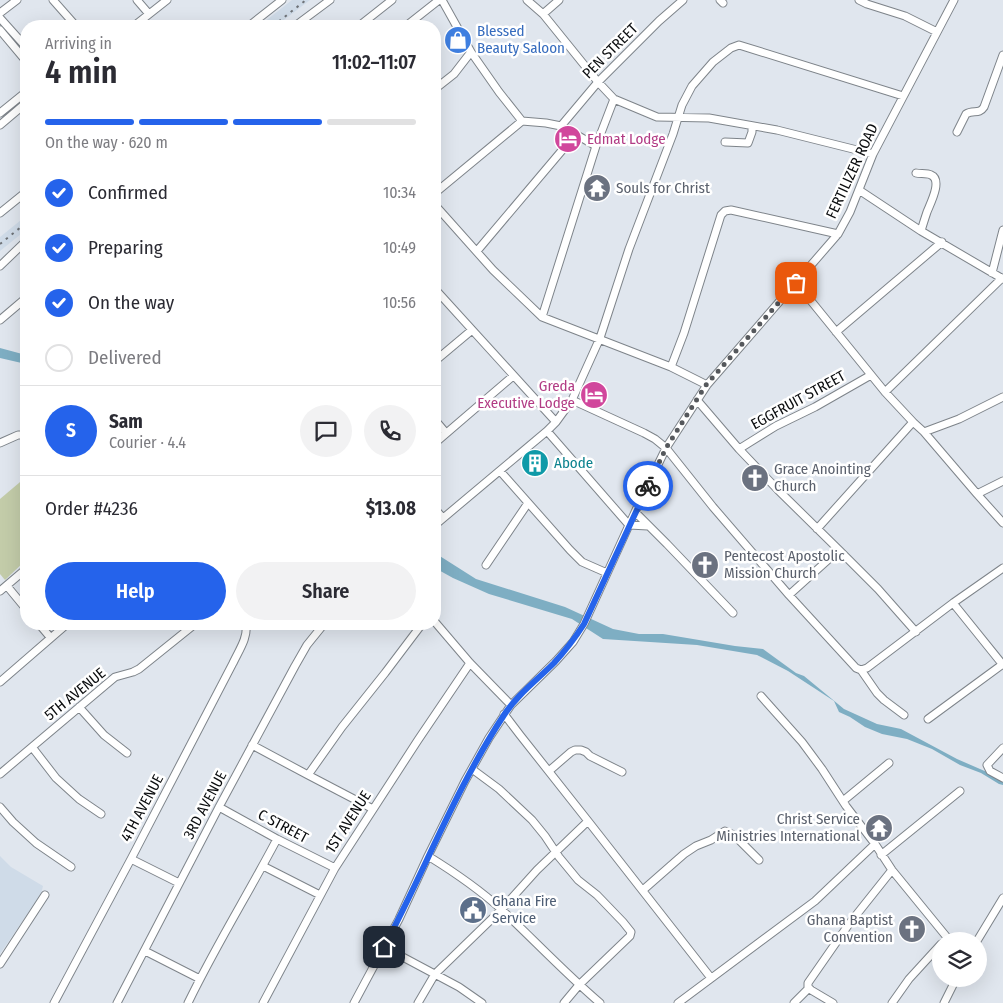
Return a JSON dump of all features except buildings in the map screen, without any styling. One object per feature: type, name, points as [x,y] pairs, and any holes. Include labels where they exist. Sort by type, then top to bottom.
[{"type":"street","points":[[0,13],[17,0]]},
{"type":"street","points":[[53,0],[71,20]]},
{"type":"street","points":[[137,0],[149,14]]},
{"type":"street","points":[[142,20],[167,0]]},
{"type":"street","points":[[257,20],[282,0]]},
{"type":"street","points":[[303,20],[330,0]]},
{"type":"street","points":[[367,20],[392,0]]},
{"type":"street","points":[[414,20],[440,0],[471,52],[522,121]]},
{"type":"street","points":[[527,0],[543,14],[614,99],[657,117],[709,118],[777,130],[873,154]]},
{"type":"street","points":[[543,14],[559,0]]},
{"type":"street","name":"PEN STREET","points":[[561,126],[598,82],[683,0]]},
{"type":"street","points":[[859,0],[905,16],[937,32]]},
{"type":"street","name":"FERTILIZER ROAD","points":[[354,1003],[399,919],[428,856],[489,738],[510,705],[556,661],[584,624],[666,448],[706,385],[838,234],[860,190],[873,154],[954,0]]},
{"type":"street","points":[[0,18],[20,40]]},
{"type":"street","points":[[0,30],[20,54]]},
{"type":"street","points":[[441,516],[443,518],[546,431],[556,422],[572,400],[600,338],[629,249],[673,134],[682,105],[692,86],[713,62],[731,48],[739,45],[903,96]]},
{"type":"street","points":[[441,84],[454,74],[471,52]]},
{"type":"street","points":[[957,132],[966,114],[982,111],[1001,66],[1003,55]]},
{"type":"street","points":[[0,113],[20,97]]},
{"type":"street","points":[[542,317],[596,146],[614,99]]},
{"type":"street","points":[[0,125],[20,108]]},
{"type":"street","points":[[441,188],[522,121],[561,126],[596,146]]},
{"type":"street","points":[[725,142],[748,143],[752,126]]},
{"type":"street","points":[[477,251],[575,135]]},
{"type":"street","points":[[916,173],[931,175],[936,181],[935,193],[921,230]]},
{"type":"street","points":[[860,190],[921,230],[1002,278],[885,392]]},
{"type":"street","points":[[0,213],[20,197]]},
{"type":"street","points":[[671,367],[684,333],[721,215],[726,211],[731,210],[838,234]]},
{"type":"street","points":[[441,212],[512,289],[542,317],[671,367],[706,385]]},
{"type":"street","points":[[992,273],[1003,230]]},
{"type":"street","points":[[836,332],[942,242]]},
{"type":"street","points":[[0,266],[20,247]]},
{"type":"street","points":[[441,296],[556,422]]},
{"type":"street","points":[[807,296],[885,392],[924,432],[1003,523]]},
{"type":"street","points":[[0,320],[20,303]]},
{"type":"street","points":[[441,356],[472,330]]},
{"type":"street","name":"EGGFRUIT STREET","points":[[739,448],[871,375]]},
{"type":"street","points":[[441,438],[513,376]]},
{"type":"street","points":[[924,432],[960,419],[1003,397]]},
{"type":"street","points":[[572,400],[644,433],[666,448],[714,508],[789,595],[856,668],[861,670],[877,694],[904,715]]},
{"type":"street","points":[[697,400],[778,490],[878,589],[916,632]]},
{"type":"street","points":[[817,529],[913,422]]},
{"type":"street","points":[[441,427],[446,433]]},
{"type":"street","points":[[546,431],[630,524],[648,526]]},
{"type":"street","points":[[0,443],[20,435]]},
{"type":"street","points":[[500,471],[582,562],[607,573]]},
{"type":"street","points":[[977,494],[1003,481]]},
{"type":"street","points":[[486,565],[528,504]]},
{"type":"street","points":[[635,512],[733,613]]},
{"type":"street","points":[[789,595],[839,550]]},
{"type":"street","points":[[861,670],[867,668],[1003,568]]},
{"type":"street","points":[[0,591],[20,574]]},
{"type":"street","points":[[7,586],[20,602]]},
{"type":"street","points":[[928,719],[1003,664],[953,603]]},
{"type":"street","points":[[441,629],[510,705]]},
{"type":"street","points":[[44,630],[50,637]]},
{"type":"street","points":[[0,682],[59,630]]},
{"type":"street","name":"5TH AVENUE","points":[[0,774],[115,677],[139,669],[188,630]]},
{"type":"street","name":"4TH AVENUE","points":[[54,1003],[244,641],[247,630]]},
{"type":"street","name":"3RD AVENUE","points":[[117,1003],[252,745],[307,645],[319,630]]},
{"type":"street","points":[[308,774],[417,630]]},
{"type":"street","name":"1ST AVENUE","points":[[263,1003],[335,868],[470,663]]},
{"type":"street","points":[[760,696],[802,742],[881,855],[938,932]]},
{"type":"street","points":[[79,707],[104,735],[127,753]]},
{"type":"street","points":[[504,714],[711,978]]},
{"type":"street","points":[[252,745],[373,809]]},
{"type":"street","points":[[32,747],[56,778],[79,799],[101,814]]},
{"type":"street","points":[[1003,748],[987,765],[990,771],[1003,778]]},
{"type":"street","points":[[549,771],[570,752],[581,750],[622,772]]},
{"type":"street","points":[[843,801],[889,762]]},
{"type":"street","points":[[472,769],[499,789],[532,820],[578,880],[597,895],[631,932],[630,936],[579,985],[564,1003]]},
{"type":"street","points":[[881,855],[960,790]]},
{"type":"street","points":[[0,806],[13,822],[36,843],[71,867]]},
{"type":"street","name":"C STREET","points":[[219,807],[335,868]]},
{"type":"street","points":[[418,1003],[435,974],[502,910],[537,870],[588,820]]},
{"type":"street","points":[[643,890],[684,854],[725,831],[734,836],[760,860]]},
{"type":"street","points":[[188,1003],[277,839]]},
{"type":"street","points":[[678,1003],[815,901],[875,844]]},
{"type":"street","points":[[428,856],[452,870],[502,910],[600,1003]]},
{"type":"street","points":[[131,859],[180,883]]},
{"type":"street","points":[[263,866],[320,895]]},
{"type":"street","points":[[794,1003],[809,988],[808,984],[849,924],[892,870]]},
{"type":"street","points":[[0,964],[45,895]]},
{"type":"street","points":[[982,932],[1003,898]]},
{"type":"street","points":[[384,947],[459,987],[482,1003]]},
{"type":"street","points":[[145,952],[200,979]]},
{"type":"street","points":[[892,1003],[909,979],[932,955]]},
{"type":"street","points":[[944,1003],[952,987]]},
{"type":"street","points":[[809,988],[833,1003]]},
{"type":"shaded area","points":[[292,0],[310,0],[284,20],[267,20]]},
{"type":"shaded area","points":[[20,221],[20,235],[0,251],[0,237]]},
{"type":"shaded area","points":[[0,856],[11,867],[43,886],[41,894],[0,954]]},
{"type":"green space","points":[[20,482],[20,566],[5,580],[0,574],[0,499]]},
{"type":"water","points":[[0,348],[20,353],[20,363],[0,358]]},
{"type":"water","points":[[441,557],[476,579],[565,607],[613,629],[639,634],[663,634],[763,649],[796,673],[804,676],[844,709],[877,724],[901,729],[957,759],[1003,779],[1003,785],[981,773],[960,765],[932,749],[907,739],[882,734],[865,727],[839,712],[834,701],[788,671],[757,655],[697,645],[603,639],[572,619],[489,594],[441,571]]},
{"type":"railway","points":[[281,20],[306,0]]},
{"type":"railway","points":[[0,244],[20,228]]},
{"type":"way so far","points":[[648,486],[666,448],[706,385],[796,283]]},
{"type":"place","name":"Blessed Beauty Saloon","points":[[458,40]]},
{"type":"place","name":"Edmat Lodge","points":[[568,139]]},
{"type":"place","name":"Souls for Christ","points":[[597,188]]},
{"type":"place","name":"Greda Executive Lodge","points":[[594,395]]},
{"type":"place","name":"Abode","points":[[535,463]]},
{"type":"place","name":"Grace Anointing Church","points":[[755,478]]},
{"type":"place","name":"Pentecost Apostolic Mission Church","points":[[705,565]]},
{"type":"place","name":"Christ Service Ministries International","points":[[879,828]]},
{"type":"place","name":"Ghana Fire Service","points":[[473,910]]},
{"type":"place","name":"Ghana Baptist Convention","points":[[912,929]]},
{"type":"route","points":[[384,947],[465,781],[489,738],[510,705],[556,661],[584,624],[648,486]]}]
